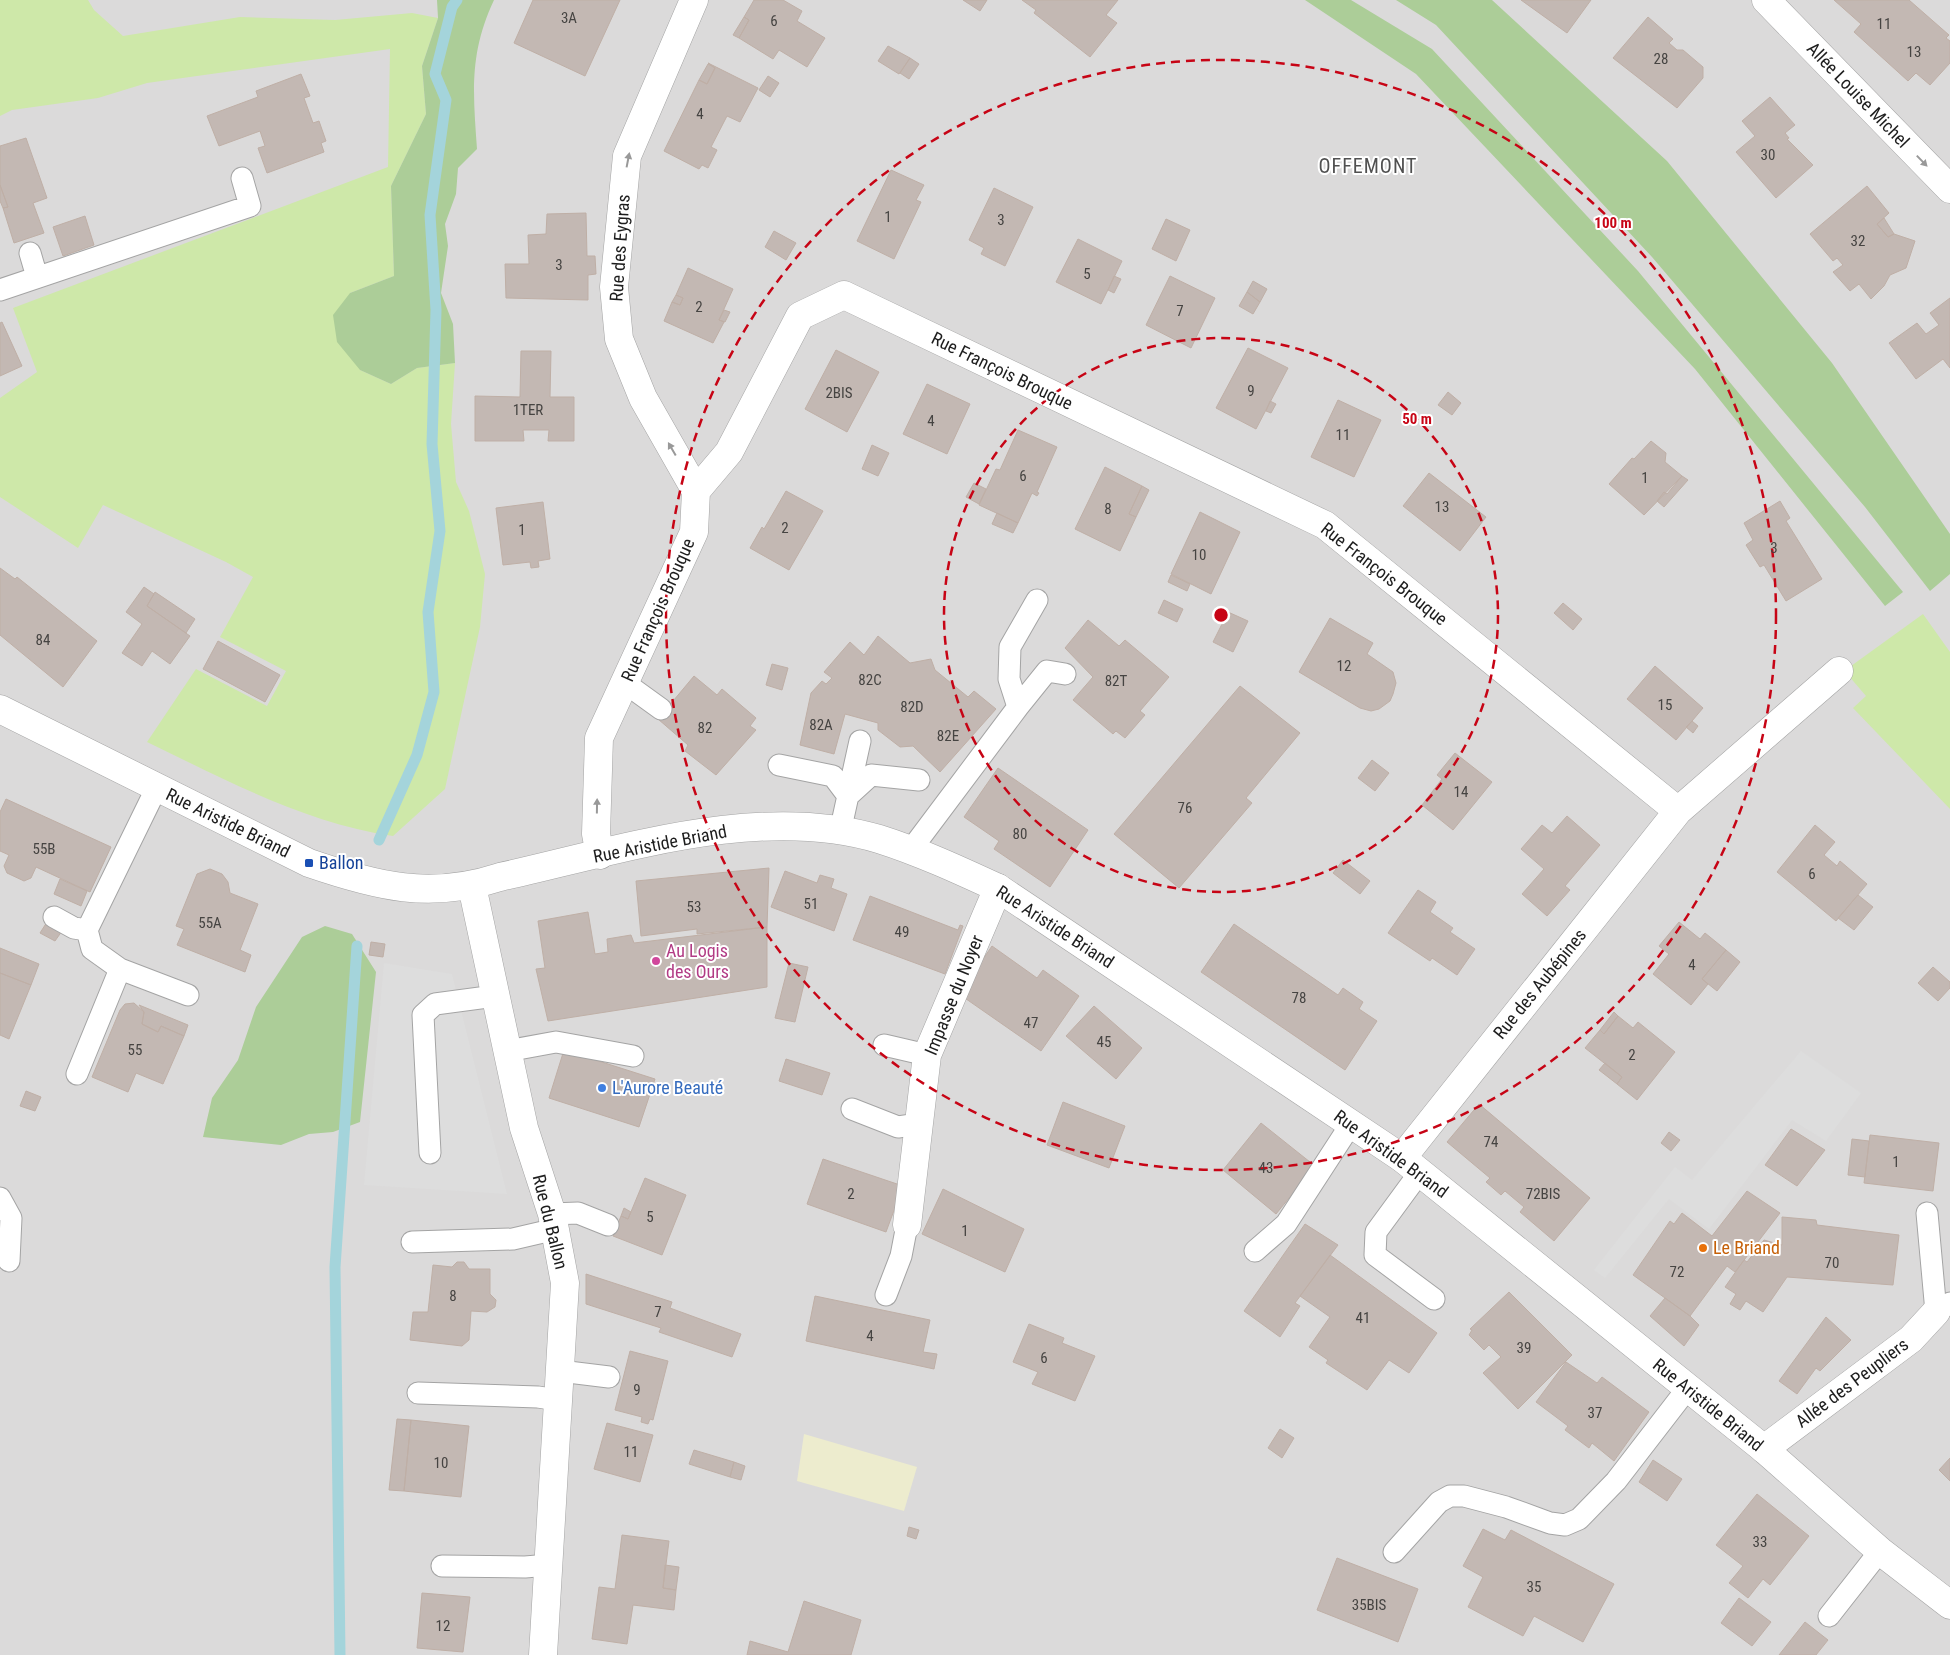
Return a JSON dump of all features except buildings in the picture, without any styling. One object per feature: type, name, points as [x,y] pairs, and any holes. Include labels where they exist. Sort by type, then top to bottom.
[{"type":"street","name":"Rue des Eygras","points":[[694,0],[627,156],[614,288],[619,339],[642,398],[696,491]]},
{"type":"street","name":"Allée Louise Michel","points":[[1766,0],[1950,189]]},
{"type":"street","name":"Rue François Brouque","points":[[600,855],[596,834],[599,738],[694,532],[696,491],[728,452],[800,316],[844,295],[1325,525],[1678,811]]},
{"type":"street","name":"Rue des Aubépines","points":[[1411,1165],[1678,811],[1839,671]]},
{"type":"street","name":"Rue Aristide Briand","points":[[0,709],[308,862],[348,876],[393,887],[436,890],[472,886],[500,877],[674,838],[766,825],[840,832],[878,839],[954,868],[998,888],[1411,1165],[1687,1389],[1764,1449],[1880,1551],[1950,1606]]},
{"type":"street","name":"Rue du Ballon","points":[[472,886],[524,1128],[554,1221],[565,1283],[543,1655]]},
{"type":"street","name":"Impasse du Noyer","points":[[907,1225],[927,1055],[998,888]]},
{"type":"street","name":"Allée des Peupliers","points":[[1764,1449],[1911,1338],[1943,1307]]},
{"type":"lane","points":[[0,290],[250,206],[242,178]]},
{"type":"lane","points":[[30,253],[37,277]]},
{"type":"lane","points":[[1018,707],[1009,679],[1010,647],[1037,600]]},
{"type":"lane","points":[[910,851],[1018,707],[1048,671],[1065,674]]},
{"type":"lane","points":[[625,682],[661,710]]},
{"type":"lane","points":[[840,832],[860,741]]},
{"type":"lane","points":[[779,765],[833,776],[848,796]]},
{"type":"lane","points":[[848,796],[871,774],[919,780]]},
{"type":"lane","points":[[158,788],[87,930],[92,949],[120,969],[188,995]]},
{"type":"lane","points":[[54,917],[74,928],[87,930]]},
{"type":"lane","points":[[77,1074],[120,969]]},
{"type":"lane","points":[[430,1153],[423,1015],[435,1004],[496,996]]},
{"type":"lane","points":[[508,1050],[556,1042],[633,1056]]},
{"type":"lane","points":[[884,1045],[927,1055]]},
{"type":"lane","points":[[852,1110],[898,1127],[919,1124]]},
{"type":"lane","points":[[1255,1251],[1286,1224],[1351,1124]]},
{"type":"lane","points":[[1411,1165],[1376,1232],[1375,1255],[1434,1299]]},
{"type":"lane","points":[[0,1198],[11,1218],[9,1261]]},
{"type":"lane","points":[[412,1242],[513,1239],[578,1213],[608,1225]]},
{"type":"lane","points":[[1927,1213],[1943,1307]]},
{"type":"lane","points":[[886,1295],[901,1256],[907,1225]]},
{"type":"lane","points":[[560,1371],[609,1377]]},
{"type":"lane","points":[[1394,1552],[1439,1502],[1450,1496],[1464,1496],[1506,1507],[1550,1523],[1565,1525],[1579,1519],[1616,1481],[1687,1389]]},
{"type":"lane","points":[[418,1393],[538,1397],[558,1400]]},
{"type":"lane","points":[[1829,1616],[1880,1551]]},
{"type":"lane","points":[[442,1566],[525,1568],[549,1565]]},
{"type":"shaded area","points":[[0,0],[1950,0],[1950,1655],[0,1655]]},
{"type":"shaded area","points":[[384,963],[452,974],[507,1194],[364,1185]]},
{"type":"shaded area","points":[[1801,1051],[1861,1093],[1826,1141],[1792,1120],[1709,1229],[1669,1199],[1605,1278],[1594,1270],[1675,1167],[1692,1180]]},
{"type":"green space","points":[[0,0],[88,0],[94,10],[123,36],[240,17],[335,20],[412,13],[438,18],[422,66],[426,114],[391,186],[394,276],[350,293],[360,370],[391,384],[417,368],[455,363],[451,424],[456,482],[469,511],[485,574],[480,627],[445,789],[393,836],[360,830],[297,811],[236,785],[147,742],[196,669],[267,706],[286,671],[220,637],[253,577],[226,562],[103,505],[78,548],[0,497],[0,398],[37,372],[13,308],[388,167],[390,49],[147,83],[98,98],[12,110],[0,116]]},
{"type":"green space","points":[[437,0],[494,0],[480,38],[475,73],[474,110],[477,149],[458,168],[456,194],[445,224],[448,246],[441,293],[453,324],[455,363],[417,368],[391,384],[360,370],[337,342],[333,315],[350,293],[394,276],[391,186],[426,114],[422,66],[438,18]]},
{"type":"green space","points":[[1305,0],[1351,0],[1432,49],[1638,271],[1903,592],[1885,606],[1695,369],[1416,74]]},
{"type":"green space","points":[[1396,0],[1492,0],[1667,161],[1832,363],[1950,534],[1950,574],[1930,591],[1865,507],[1652,257],[1436,25]]},
{"type":"green space","points":[[1923,614],[1950,652],[1950,809],[1853,708],[1866,696],[1848,675],[1851,666]]},
{"type":"green space","points":[[325,926],[352,934],[376,972],[360,1122],[333,1132],[309,1134],[281,1145],[203,1137],[212,1098],[238,1060],[256,1007],[302,937]]},
{"type":"green space","points":[[804,1434],[917,1467],[904,1511],[797,1481]]},
{"type":"waterway","points":[[379,840],[417,755],[434,692],[428,612],[440,531],[432,444],[436,310],[430,215],[446,100],[435,74],[452,7],[457,0]]},
{"type":"waterway","points":[[340,1655],[335,1267],[357,946]]},
{"type":"place","name":"Ballon","points":[[309,863]]},
{"type":"place","name":"Au Logis des Ours","points":[[656,961]]},
{"type":"place","name":"L'Aurore Beauté","points":[[602,1088]]},
{"type":"place","name":"Le Briand","points":[[1703,1248]]},
{"type":"district","name":"OFFEMONT","points":[[1368,166]]}]
